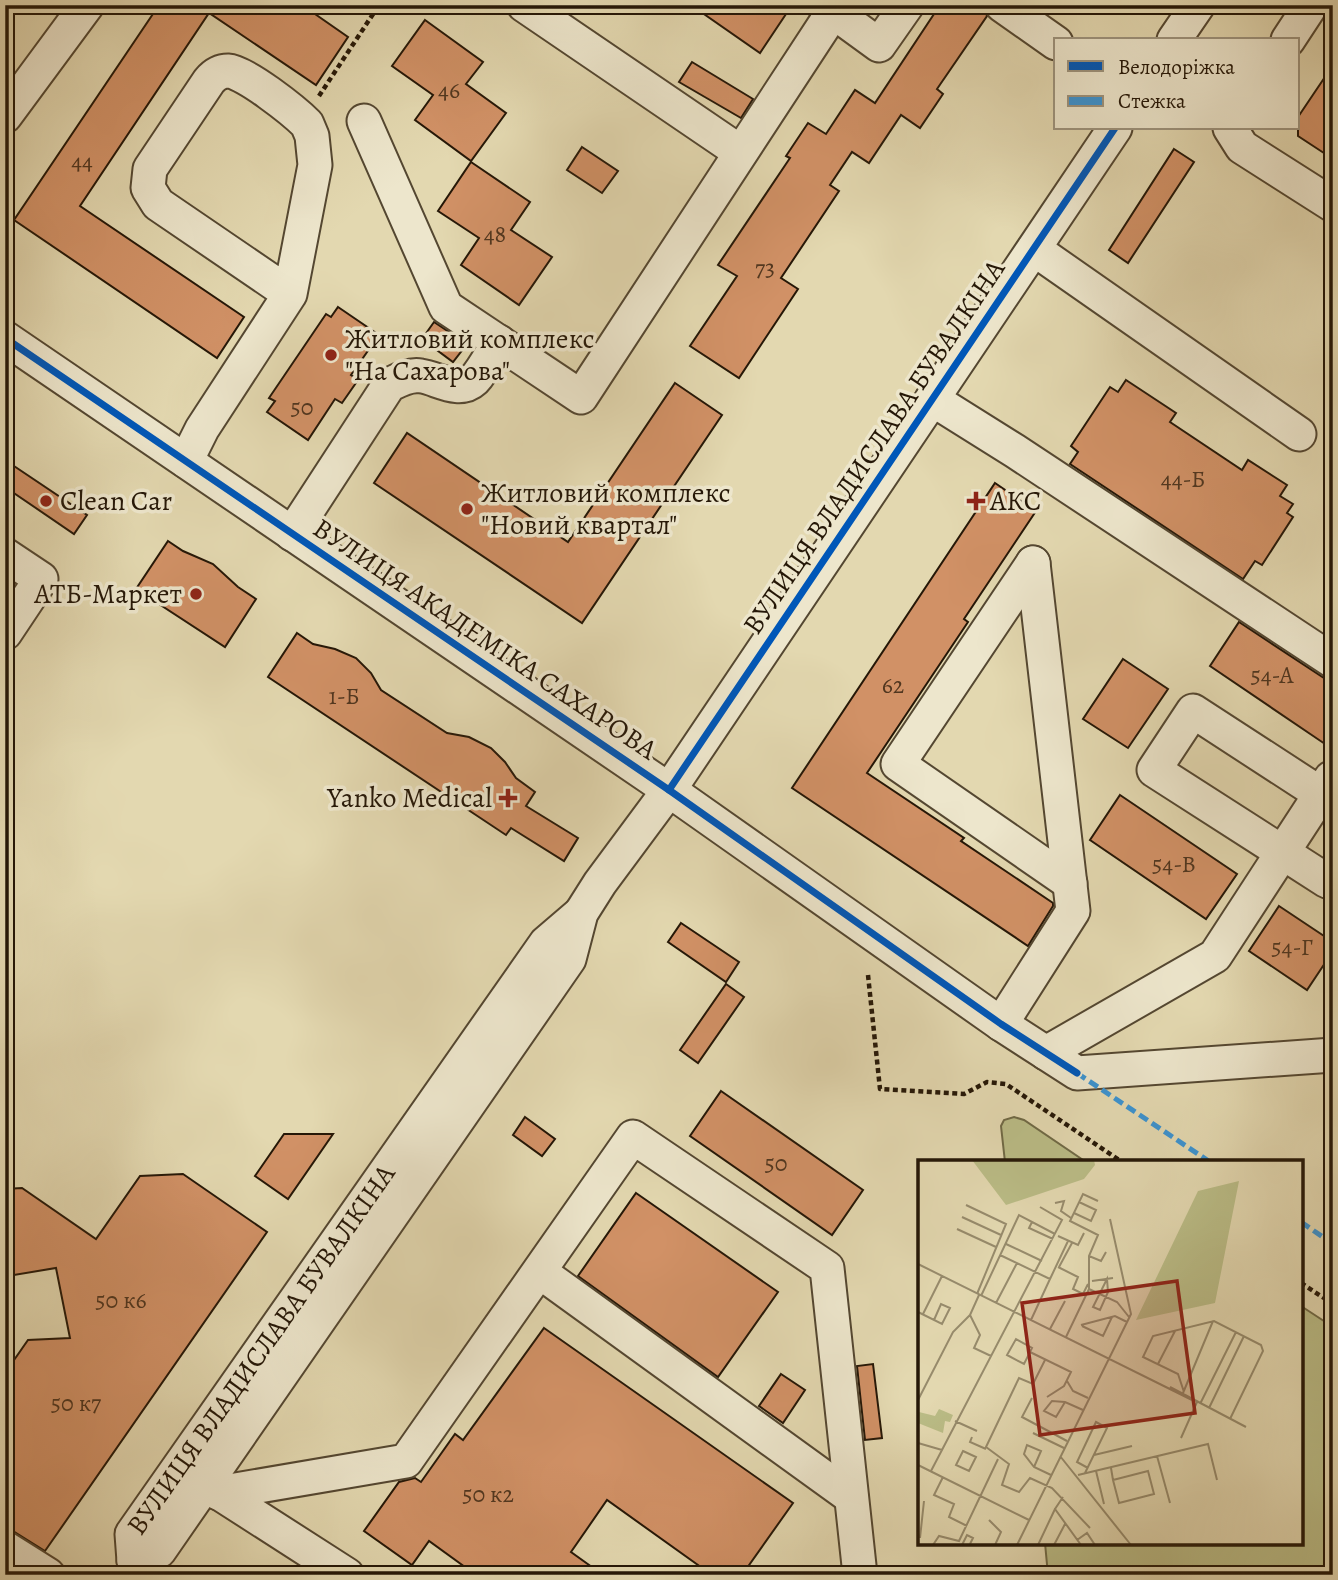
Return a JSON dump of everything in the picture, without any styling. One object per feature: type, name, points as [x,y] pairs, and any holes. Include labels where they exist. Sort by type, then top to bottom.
[{"type":"street","points":[[5,116],[87,5]]},
{"type":"street","points":[[524,5],[740,152]]},
{"type":"street","points":[[364,121],[446,307],[581,397],[740,152],[828,9],[878,45],[907,5]]},
{"type":"street","points":[[1002,5],[1054,42]]},
{"type":"street","points":[[1175,38],[1198,5]]},
{"type":"street","points":[[1289,38],[1311,5]]},
{"type":"street","points":[[186,461],[202,429],[290,294],[315,165],[312,136],[303,120],[242,75],[224,71],[215,74],[209,81],[150,169],[148,188],[158,204],[290,294]]},
{"type":"street","name":"ВУЛИЦЯ ВЛАДИСЛАВА БУВАЛКІНА","points":[[130,1568],[159,1551],[212,1488],[569,959],[582,914],[600,883],[669,790],[1114,130]]},
{"type":"street","points":[[1231,130],[1242,147],[1333,205]]},
{"type":"street","points":[[1034,249],[1299,434]]},
{"type":"street","name":"ВУЛИЦЯ АКАДЕМІКА САХАРОВА","points":[[5,338],[669,790],[1001,1024],[1077,1073],[1333,1055]]},
{"type":"street","points":[[292,534],[389,385],[403,378],[419,375],[447,384],[466,385],[474,380],[499,342]]},
{"type":"street","points":[[932,399],[1333,661]]},
{"type":"street","points":[[5,555],[41,579],[5,633]]},
{"type":"street","points":[[1001,1024],[1073,911],[1070,883],[1033,563],[898,764],[1070,883]]},
{"type":"street","points":[[1046,1053],[1215,956],[1282,853],[1329,791],[1193,711],[1154,770],[1282,853],[1327,881],[1333,881]]},
{"type":"street","name":"ВУЛИЦЯ ВЛАДИСЛАВА БУВАЛКІНА","points":[[130,1568],[131,1534],[545,943],[582,914]]},
{"type":"street","points":[[212,1488],[406,1461],[633,1138],[827,1268],[860,1575]]},
{"type":"street","points":[[540,1272],[851,1497]]},
{"type":"street","points":[[212,1488],[347,1575]]},
{"type":"street","points":[[5,1548],[48,1575]]},
{"type":"path","points":[[303,120],[379,5]]},
{"type":"path","points":[[868,975],[880,1089],[964,1094],[987,1082],[1006,1084],[1119,1160]]},
{"type":"path","points":[[1303,1284],[1333,1304]]},
{"type":"green space","points":[[1014,1117],[1024,1120],[1083,1160],[1005,1160],[1001,1126],[1004,1120]]},
{"type":"green space","points":[[1303,1307],[1333,1327],[1333,1575],[1048,1575],[1045,1545],[1303,1545]]},
{"type":"building","points":[[159,5],[302,5],[348,37],[316,85],[209,13],[80,206],[244,317],[217,358],[14,220]]},
{"type":"building","points":[[691,5],[773,5],[786,14],[760,53]]},
{"type":"building","points":[[940,5],[983,5],[987,16],[937,89],[943,94],[920,128],[901,115],[869,163],[852,152],[830,185],[839,191],[781,278],[798,289],[739,378],[690,346],[737,276],[718,265],[790,158],[786,156],[808,123],[826,134],[855,90],[875,103]]},
{"type":"building","points":[[425,20],[483,62],[466,84],[506,113],[471,161],[415,120],[433,95],[392,66]]},
{"type":"building","points":[[692,62],[753,99],[741,118],[679,82]]},
{"type":"building","points":[[1333,65],[1333,159],[1298,136],[1300,114]]},
{"type":"building","points":[[582,147],[618,171],[602,193],[567,170]]},
{"type":"building","points":[[1174,149],[1194,162],[1128,263],[1109,250]]},
{"type":"building","points":[[471,162],[530,202],[511,230],[552,257],[519,305],[461,265],[479,238],[438,211]]},
{"type":"building","name":"Житловий комплекс \"На Сахарова\"","points":[[338,307],[379,335],[351,375],[358,380],[342,403],[335,399],[308,440],[267,412],[275,401],[269,398],[326,314],[331,317]]},
{"type":"building","points":[[434,322],[467,344],[453,362],[422,339]]},
{"type":"building","points":[[1126,380],[1176,413],[1170,422],[1242,470],[1248,460],[1287,485],[1280,496],[1293,504],[1287,513],[1293,517],[1262,565],[1255,561],[1243,579],[1070,464],[1078,452],[1071,446],[1110,387],[1118,392]]},
{"type":"building","name":"Житловий комплекс \"Новий квартал\"","points":[[675,383],[722,415],[582,623],[374,483],[407,433],[568,542]]},
{"type":"building","name":"Clean Car","points":[[5,460],[87,515],[74,534],[5,487]]},
{"type":"building","points":[[995,483],[1036,511],[964,619],[968,622],[867,773],[964,838],[961,841],[1053,903],[1028,946],[792,788]]},
{"type":"building","name":"АТБ-Маркет","points":[[168,541],[213,564],[256,599],[225,647],[136,589]]},
{"type":"building","points":[[1239,622],[1333,684],[1333,733],[1325,744],[1210,666]]},
{"type":"building","points":[[297,633],[313,644],[356,658],[371,673],[381,690],[447,733],[469,737],[491,748],[516,778],[535,792],[526,806],[578,838],[564,861],[511,828],[506,835],[268,677]]},
{"type":"building","points":[[1123,659],[1168,689],[1128,748],[1083,719]]},
{"type":"building","points":[[1120,795],[1237,874],[1206,919],[1090,840]]},
{"type":"building","points":[[1279,906],[1333,942],[1333,951],[1307,990],[1249,951]]},
{"type":"building","points":[[681,923],[739,962],[726,982],[668,942]]},
{"type":"building","points":[[726,984],[744,997],[698,1063],[680,1050]]},
{"type":"building","points":[[721,1091],[863,1190],[832,1235],[690,1136]]},
{"type":"building","points":[[525,1117],[555,1139],[542,1156],[513,1135]]},
{"type":"building","points":[[284,1134],[333,1134],[288,1199],[255,1176]]},
{"type":"building","points":[[183,1174],[267,1232],[45,1551],[5,1526],[5,1373],[28,1340],[70,1338],[56,1268],[14,1275],[5,1269],[5,1189],[22,1188],[96,1239],[140,1176]]},
{"type":"building","points":[[636,1193],[778,1292],[718,1377],[578,1276]]},
{"type":"building","points":[[544,1328],[793,1503],[742,1575],[712,1575],[607,1500],[571,1552],[603,1575],[476,1575],[429,1541],[412,1565],[364,1531],[399,1482],[415,1478],[421,1482],[455,1434],[463,1440]]},
{"type":"building","points":[[873,1364],[882,1438],[865,1440],[857,1366]]},
{"type":"building","points":[[781,1374],[805,1390],[783,1423],[759,1406]]},
{"type":"marked path","points":[[1077,1073],[1207,1160]]},
{"type":"marked path","points":[[1303,1223],[1333,1244]]},
{"type":"cycle path","points":[[669,790],[1114,130]]},
{"type":"cycle path","points":[[5,338],[669,790],[1001,1024],[1077,1073]]},
{"type":"place","name":"Житловий комплекс \"На Сахарова\"","points":[[331,355]]},
{"type":"place","name":"Clean Car","points":[[46,501]]},
{"type":"place","name":"АКС","points":[[976,501]]},
{"type":"place","name":"Житловий комплекс \"Новий квартал\"","points":[[467,509]]},
{"type":"place","name":"АТБ-Маркет","points":[[196,594]]},
{"type":"place","name":"Yanko Medical","points":[[508,798]]}]
